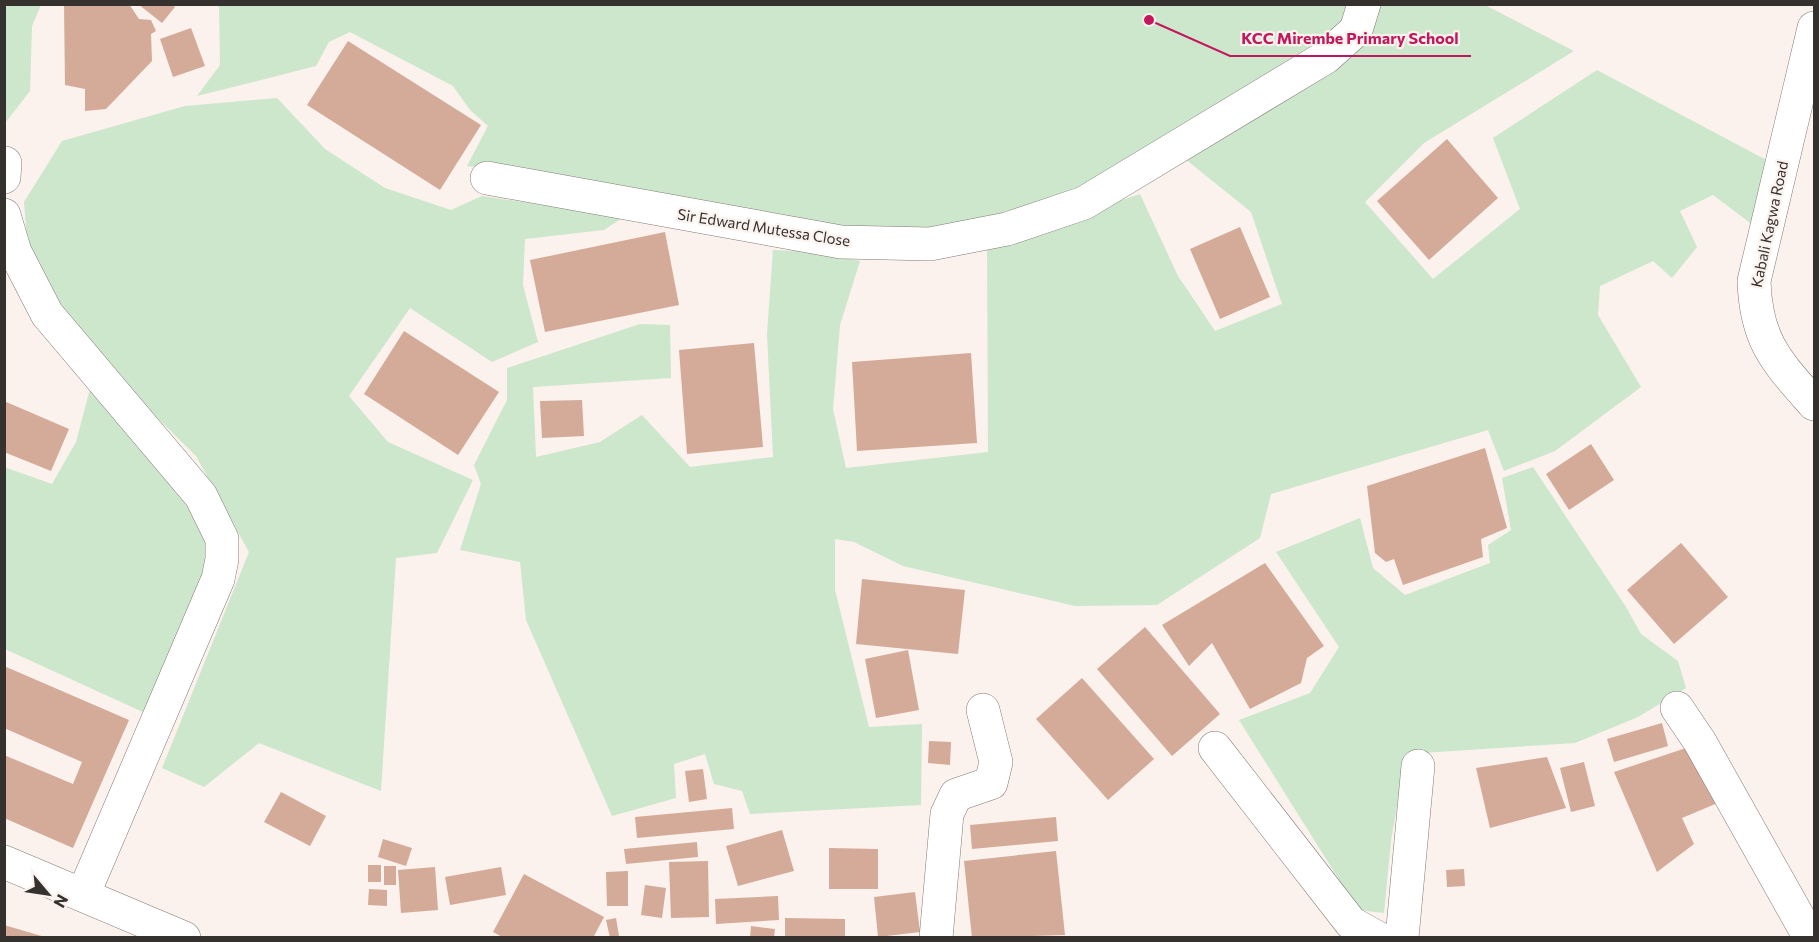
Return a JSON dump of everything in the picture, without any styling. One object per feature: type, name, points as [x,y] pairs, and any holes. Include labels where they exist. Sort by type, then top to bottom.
[{"type":"street","name":"Sir Edward Mutessa Close","points":[[487,178],[841,242],[930,244],[1006,229],[1084,203],[1326,57],[1356,30],[1364,4]]},
{"type":"street","name":"Kabali Kagwa Road","points":[[1815,28],[1754,281],[1760,331],[1781,367],[1815,404]]},
{"type":"street","points":[[4,215],[15,252],[47,314],[201,496],[222,539],[222,560],[218,579],[83,895]]},
{"type":"street","points":[[1677,708],[1700,742],[1810,938]]},
{"type":"street","points":[[936,938],[947,814],[956,795],[991,783],[996,762],[983,710]]},
{"type":"street","points":[[1215,748],[1351,923],[1378,938]]},
{"type":"street","points":[[1402,938],[1418,766]]},
{"type":"street","points":[[4,862],[184,938]]},
{"type":"green space","points":[[5,4],[41,5],[32,26],[30,91],[5,123]]},
{"type":"green space","points":[[215,5],[1352,5],[1326,47],[1120,173],[1005,221],[868,236],[527,173],[467,166],[488,126],[470,110],[453,86],[350,32],[329,42],[316,66],[197,96],[220,65],[219,7]]},
{"type":"green space","points":[[1379,5],[1485,5],[1574,51],[1424,143],[1365,202],[1433,279],[1520,209],[1493,138],[1597,70],[1772,163],[1753,225],[1713,195],[1680,211],[1697,247],[1672,278],[1653,261],[1600,286],[1598,315],[1641,387],[1555,451],[1504,471],[1488,430],[1271,494],[1260,538],[1157,605],[1075,606],[903,566],[854,542],[835,539],[835,590],[869,727],[922,724],[921,805],[750,814],[742,791],[714,784],[705,754],[674,764],[676,798],[612,816],[526,620],[520,562],[460,550],[481,484],[474,465],[507,400],[507,368],[640,324],[670,325],[671,378],[533,387],[536,457],[600,442],[642,415],[690,467],[773,457],[767,334],[773,250],[817,252],[860,261],[840,325],[833,409],[846,468],[988,452],[987,245],[1140,194],[1178,276],[1215,331],[1282,304],[1251,212],[1184,158],[1330,67],[1377,20]]},
{"type":"green space","points":[[277,98],[325,149],[385,188],[451,210],[482,196],[624,217],[604,230],[525,239],[523,285],[538,342],[492,362],[410,308],[349,396],[388,442],[473,480],[437,553],[396,558],[381,791],[259,743],[204,787],[162,768],[249,552],[196,456],[111,372],[56,308],[27,242],[24,202],[62,141],[185,106]]},
{"type":"green space","points":[[91,385],[200,510],[209,560],[145,713],[5,649],[4,467],[52,484],[76,442]]},
{"type":"green space","points":[[1533,467],[1626,607],[1641,634],[1678,661],[1686,688],[1638,717],[1575,743],[1406,754],[1391,841],[1384,913],[1358,910],[1239,720],[1310,693],[1339,647],[1276,552],[1360,518],[1373,568],[1405,595],[1490,563],[1488,545],[1511,530],[1502,478]]},
{"type":"building","points":[[64,4],[129,4],[139,19],[151,20],[156,31],[151,34],[152,61],[106,109],[85,111],[85,89],[65,85]]},
{"type":"building","points":[[138,4],[172,4],[175,7],[162,23]]},
{"type":"building","points":[[191,28],[205,66],[173,77],[160,39]]},
{"type":"building","points":[[348,41],[481,125],[440,190],[307,105]]},
{"type":"building","points":[[1447,139],[1498,198],[1429,260],[1377,201]]},
{"type":"building","points":[[1240,227],[1270,297],[1220,319],[1190,249]]},
{"type":"building","points":[[665,232],[679,305],[545,332],[530,260]]},
{"type":"building","points":[[404,331],[499,392],[458,455],[364,394]]},
{"type":"building","points":[[754,343],[763,447],[687,454],[679,350]]},
{"type":"building","points":[[971,353],[977,443],[857,451],[852,362]]},
{"type":"building","points":[[582,400],[584,436],[542,438],[540,401]]},
{"type":"building","points":[[4,401],[69,429],[51,471],[4,452]]},
{"type":"building","points":[[1591,444],[1614,480],[1569,510],[1546,474]]},
{"type":"building","points":[[1485,448],[1507,528],[1481,539],[1483,557],[1403,585],[1394,559],[1386,562],[1375,553],[1367,486]]},
{"type":"building","points":[[1681,543],[1728,597],[1674,644],[1627,590]]},
{"type":"building","points":[[1265,563],[1324,646],[1307,658],[1301,683],[1250,709],[1212,643],[1189,666],[1162,625]]},
{"type":"building","points":[[862,579],[965,590],[958,654],[856,644]]},
{"type":"building","points":[[1145,627],[1220,714],[1172,756],[1097,669]]},
{"type":"building","points":[[908,650],[919,710],[876,718],[865,659]]},
{"type":"building","points":[[4,666],[129,720],[73,848],[4,818],[4,755],[73,784],[82,762],[4,728]]},
{"type":"building","points":[[1082,678],[1154,759],[1108,800],[1036,719]]},
{"type":"building","points":[[1662,723],[1668,746],[1614,762],[1607,739]]},
{"type":"building","points":[[929,741],[951,742],[950,765],[928,763]]},
{"type":"building","points":[[1698,744],[1720,802],[1682,818],[1694,844],[1657,872],[1614,772]]},
{"type":"building","points":[[1547,757],[1566,808],[1490,828],[1476,768]]},
{"type":"building","points":[[1584,762],[1595,806],[1571,812],[1560,768]]},
{"type":"building","points":[[703,769],[707,799],[689,802],[685,771]]},
{"type":"building","points":[[281,792],[326,816],[310,846],[264,822]]},
{"type":"building","points":[[732,808],[734,829],[637,838],[635,817]]},
{"type":"building","points":[[1056,817],[1058,841],[972,849],[970,825]]},
{"type":"building","points":[[782,830],[794,871],[738,886],[726,846]]},
{"type":"building","points":[[383,839],[412,848],[406,866],[378,857]]},
{"type":"building","points":[[697,842],[698,857],[626,864],[624,849]]},
{"type":"building","points":[[829,848],[878,849],[878,889],[829,889]]},
{"type":"building","points":[[1056,851],[1065,935],[972,938],[964,861]]},
{"type":"building","points":[[708,861],[709,917],[671,918],[669,862]]},
{"type":"building","points":[[368,865],[381,865],[381,882],[368,882]]},
{"type":"building","points":[[384,866],[396,866],[396,885],[384,885]]},
{"type":"building","points":[[435,867],[438,910],[401,913],[398,870]]},
{"type":"building","points":[[501,867],[506,895],[450,905],[445,877]]},
{"type":"building","points":[[1464,869],[1465,886],[1447,887],[1446,870]]},
{"type":"building","points":[[628,871],[628,906],[607,906],[606,872]]},
{"type":"building","points":[[524,874],[604,917],[593,938],[504,938],[493,932]]},
{"type":"building","points":[[645,885],[666,888],[662,918],[641,915]]},
{"type":"building","points":[[369,889],[387,890],[387,906],[368,905]]},
{"type":"building","points":[[915,892],[920,932],[878,937],[874,897]]},
{"type":"building","points":[[778,896],[779,920],[716,924],[715,899]]},
{"type":"building","points":[[616,918],[619,936],[610,938],[606,920]]},
{"type":"building","points":[[785,918],[845,919],[845,938],[785,938]]},
{"type":"building","points":[[4,925],[45,937],[45,938],[4,938]]},
{"type":"building","points":[[751,926],[775,929],[774,938],[750,938]]},
{"type":"place","name":"KCC Mirembe Primary School","points":[[1149,20]]}]
